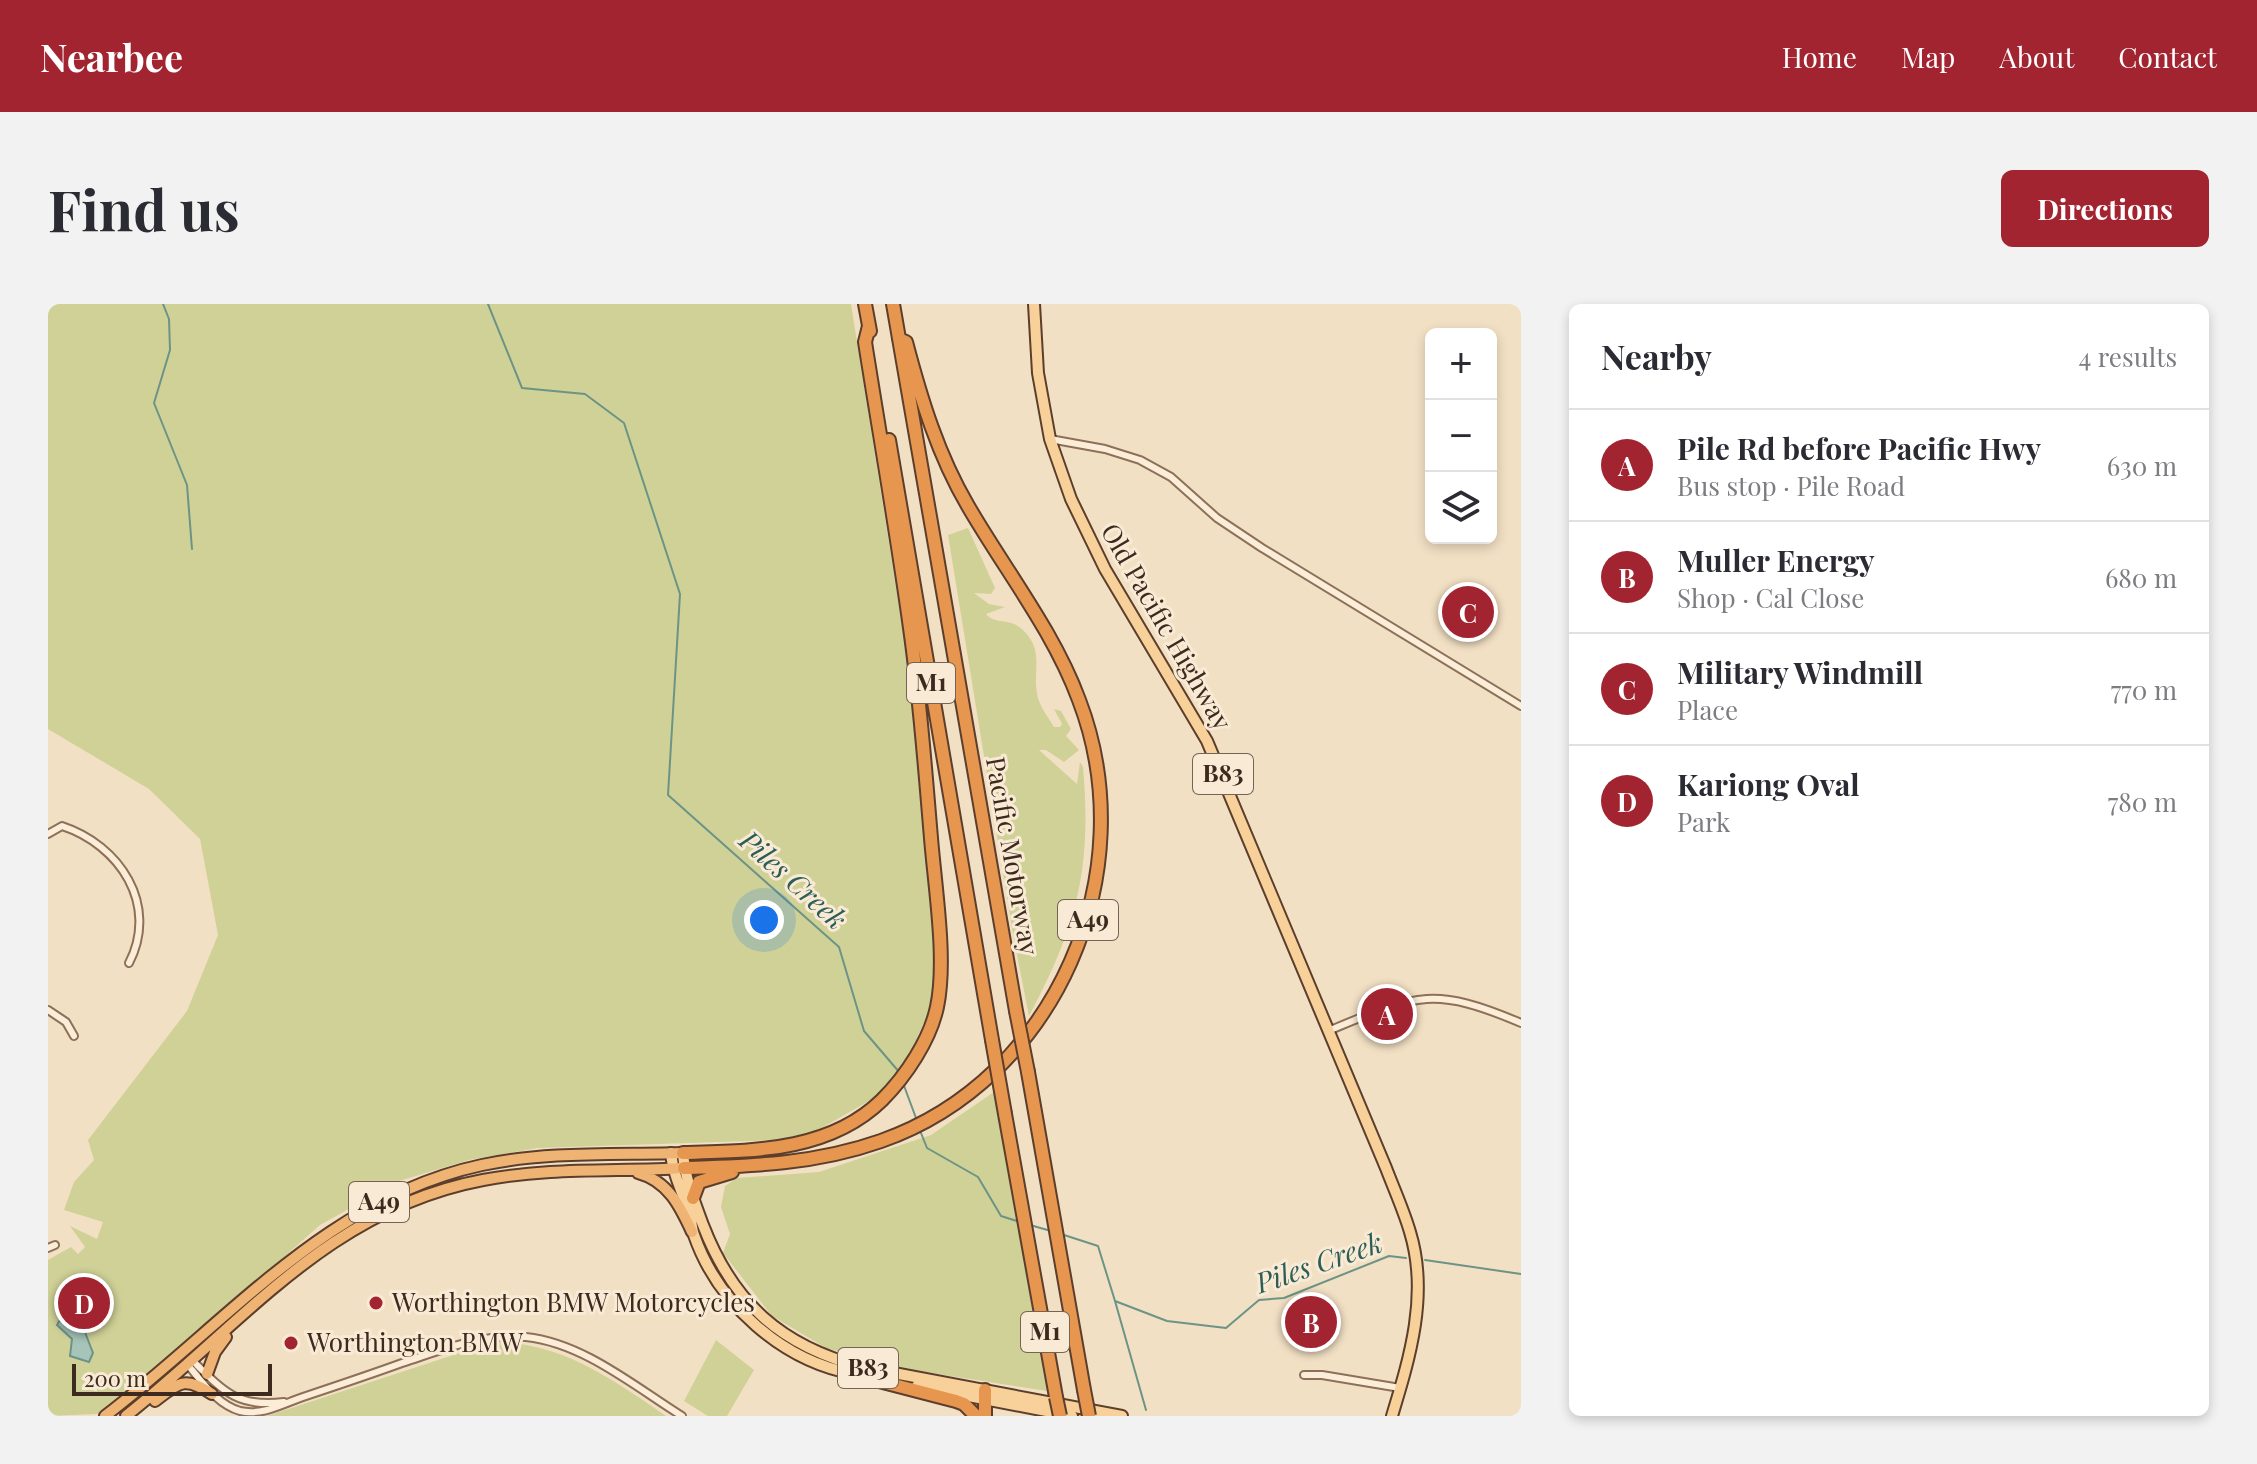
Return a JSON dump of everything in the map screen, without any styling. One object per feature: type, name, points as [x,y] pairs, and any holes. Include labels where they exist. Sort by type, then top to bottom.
[{"type":"highway","name":"Pacific Motorway","points":[[865,304],[1060,1416]]},
{"type":"highway","name":"Pacific Motorway","points":[[893,304],[1089,1416]]},
{"type":"highway","name":"A49","points":[[128,1416],[186,1358],[314,1241],[366,1208],[409,1188],[456,1172],[515,1159],[746,1151],[796,1145],[844,1126],[881,1100],[914,1059],[937,1007],[940,947],[916,670],[865,342],[869,326]]},
{"type":"highway","name":"A49","points":[[105,1416],[186,1358],[305,1261],[348,1232],[400,1206],[481,1180],[517,1174],[754,1166],[820,1159],[906,1131],[956,1103],[982,1082],[1034,1027],[1056,994],[1079,945],[1094,899],[1102,797],[1088,723],[1064,664],[967,504],[926,412],[906,342],[899,339]]},
{"type":"highway","points":[[693,1198],[699,1182],[754,1166]]},
{"type":"highway","points":[[620,1170],[643,1174],[660,1183],[678,1203],[692,1232]]},
{"type":"highway","points":[[207,1374],[220,1345],[255,1309],[264,1295]]},
{"type":"highway","points":[[848,1373],[956,1401],[976,1416]]},
{"type":"highway","points":[[128,1416],[183,1382],[218,1392]]},
{"type":"highway","points":[[984,1394],[985,1416]]},
{"type":"main road","name":"Old Pacific Highway","points":[[1034,304],[1038,373],[1050,439],[1071,499],[1087,536],[1207,741],[1386,1168],[1410,1233],[1416,1271],[1416,1329],[1392,1416]]},
{"type":"main road","name":"B83","points":[[677,1153],[692,1232],[721,1288],[754,1324],[782,1345],[805,1358],[848,1373],[1122,1416]]},
{"type":"main road","name":"B83","points":[[678,1168],[724,1271],[746,1302],[788,1337],[808,1349],[846,1363],[1072,1416]]},
{"type":"street","points":[[1050,439],[1105,449],[1140,460],[1171,477],[1217,518],[1262,548],[1521,706]]},
{"type":"street","points":[[48,834],[62,826],[70,829],[108,852],[126,873],[136,895],[140,926],[129,963]]},
{"type":"street","points":[[1328,1031],[1396,1003],[1426,998],[1470,1002],[1521,1023]]},
{"type":"street","points":[[48,1010],[66,1022],[74,1036]]},
{"type":"street","points":[[186,1358],[207,1374],[226,1406],[263,1413],[458,1344],[487,1337],[526,1337],[565,1347],[590,1358],[682,1416]]},
{"type":"street","points":[[186,1358],[218,1392],[237,1405],[237,1410]]},
{"type":"street","points":[[1304,1375],[1322,1375],[1400,1388]]},
{"type":"street","points":[[218,1392],[263,1404],[292,1401]]},
{"type":"street","points":[[237,1410],[247,1402]]},
{"type":"green space","points":[[48,304],[851,304],[913,694],[935,945],[931,1006],[909,1056],[876,1097],[818,1130],[779,1140],[538,1148],[469,1160],[399,1181],[320,1225],[223,1311],[97,1414],[48,1416],[48,1260],[71,1247],[78,1254],[85,1247],[70,1226],[97,1239],[103,1222],[64,1210],[74,1182],[94,1160],[88,1140],[187,1011],[218,935],[200,839],[149,789],[48,729]]},
{"type":"green space","points":[[968,528],[995,588],[991,594],[974,593],[989,604],[1005,607],[986,614],[990,618],[1011,623],[1029,637],[1035,650],[1039,702],[1054,727],[1062,724],[1054,709],[1061,711],[1071,729],[1066,736],[1079,750],[1064,762],[1046,750],[1039,750],[1077,784],[1080,762],[1083,767],[1085,836],[1077,896],[1059,953],[1029,1016],[948,535]]},
{"type":"green space","points":[[994,1092],[1047,1391],[899,1368],[826,1348],[772,1316],[723,1253],[730,1234],[721,1207],[725,1186],[737,1178],[819,1172],[931,1135]]},
{"type":"green space","points":[[716,1340],[754,1370],[727,1416],[708,1416],[684,1401]]},
{"type":"green space","points":[[493,1342],[541,1348],[585,1365],[666,1416],[267,1416]]},
{"type":"water","points":[[75,1309],[85,1315],[83,1327],[93,1353],[89,1362],[70,1356],[72,1339],[57,1325],[62,1316]]},
{"type":"waterway","points":[[163,304],[169,319],[170,350],[154,403],[187,485],[192,549]]},
{"type":"waterway","name":"Piles Creek","points":[[488,304],[522,388],[585,394],[624,423],[680,594],[668,795],[839,947],[864,1031],[900,1073]]},
{"type":"waterway","name":"Piles Creek","points":[[903,1083],[916,1118]]},
{"type":"waterway","name":"Piles Creek","points":[[919,1128],[927,1148],[978,1177],[1001,1216],[1020,1222]]},
{"type":"waterway","name":"Piles Creek","points":[[1030,1225],[1051,1231]]},
{"type":"waterway","name":"Piles Creek","points":[[1061,1234],[1098,1246],[1115,1301],[1167,1321],[1226,1328],[1259,1300],[1284,1298],[1389,1256],[1406,1258]]},
{"type":"waterway","name":"Piles Creek","points":[[1425,1260],[1521,1274]]},
{"type":"waterway","points":[[1115,1301],[1146,1410]]},
{"type":"place","name":"Military Windmill","points":[[1468,612]]},
{"type":"place","name":"Pile Rd before Pacific Hwy","points":[[1387,1014]]},
{"type":"place","name":"Kariong Oval","points":[[84,1303]]},
{"type":"place","name":"Worthington BMW Motorcycles","points":[[376,1303]]},
{"type":"place","name":"Muller Energy","points":[[1311,1322]]},
{"type":"place","name":"Worthington BMW","points":[[291,1343]]}]
